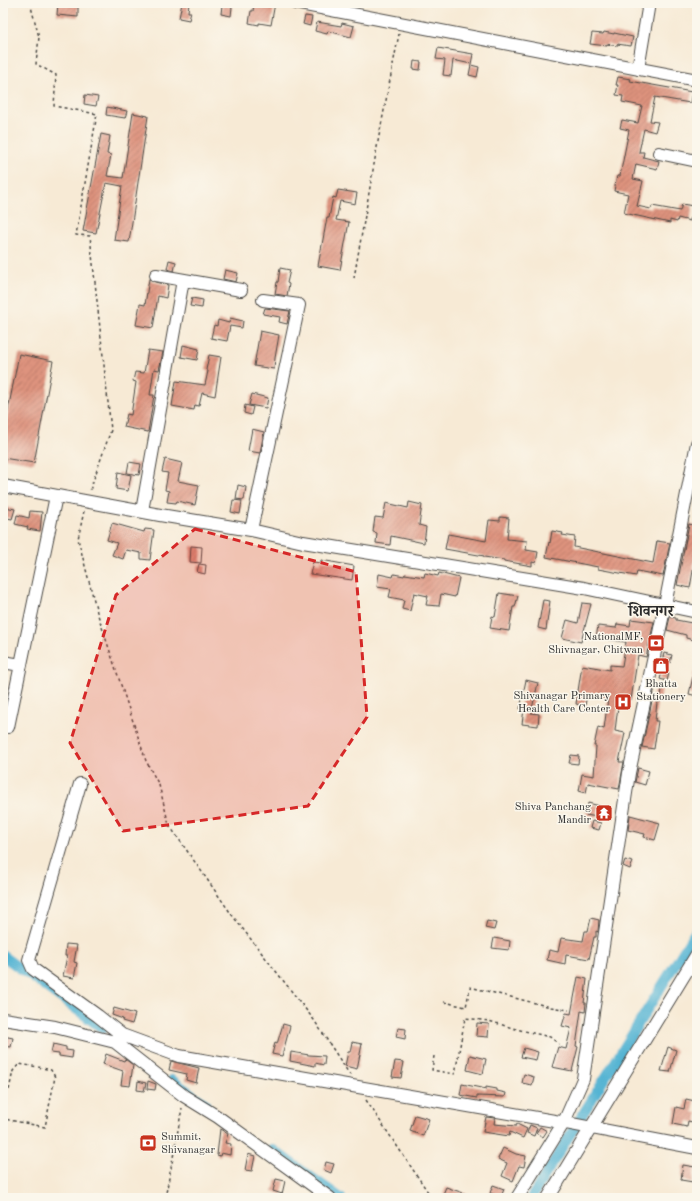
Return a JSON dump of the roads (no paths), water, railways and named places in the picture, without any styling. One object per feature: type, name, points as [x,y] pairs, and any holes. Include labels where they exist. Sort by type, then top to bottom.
[{"type":"street","points":[[295,3],[401,22],[697,80]]},
{"type":"street","points":[[638,69],[649,3]]},
{"type":"street","points":[[660,154],[697,161]]},
{"type":"street","points":[[156,275],[241,290]]},
{"type":"street","points":[[142,511],[183,280]]},
{"type":"street","points":[[251,530],[300,305],[263,300]]},
{"type":"street","points":[[517,1198],[565,1123],[583,1079],[629,773],[665,605],[697,443]]},
{"type":"street","points":[[3,486],[251,530],[303,542],[577,587],[697,612]]},
{"type":"street","points":[[3,726],[8,727],[56,496]]},
{"type":"street","points":[[3,662],[21,665]]},
{"type":"street","points":[[80,784],[29,960],[33,970],[98,1016],[119,1039],[184,1096],[218,1117],[330,1198]]},
{"type":"street","points":[[548,1198],[587,1127],[697,954]]},
{"type":"street","points":[[3,1019],[119,1039],[179,1056],[565,1123],[697,1148]]},
{"type":"waterway","points":[[531,1198],[697,929]]},
{"type":"waterway","points":[[3,956],[103,1029]]},
{"type":"waterway","points":[[172,1080],[205,1103]]},
{"type":"waterway","points":[[272,1149],[341,1198]]},
{"type":"place","name":"NationalMF, Shivnagar, Chitwan","points":[[656,643]]},
{"type":"place","name":"Bhatta Stationery","points":[[661,666]]},
{"type":"place","name":"Shivanagar Primary Health Care Center","points":[[623,702]]},
{"type":"place","name":"Shiva Panchang Mandir","points":[[604,813]]},
{"type":"place","name":"Summit, Shivanagar","points":[[148,1143]]},
{"type":"district","name":"शिवनगर","points":[[651,612]]}]
